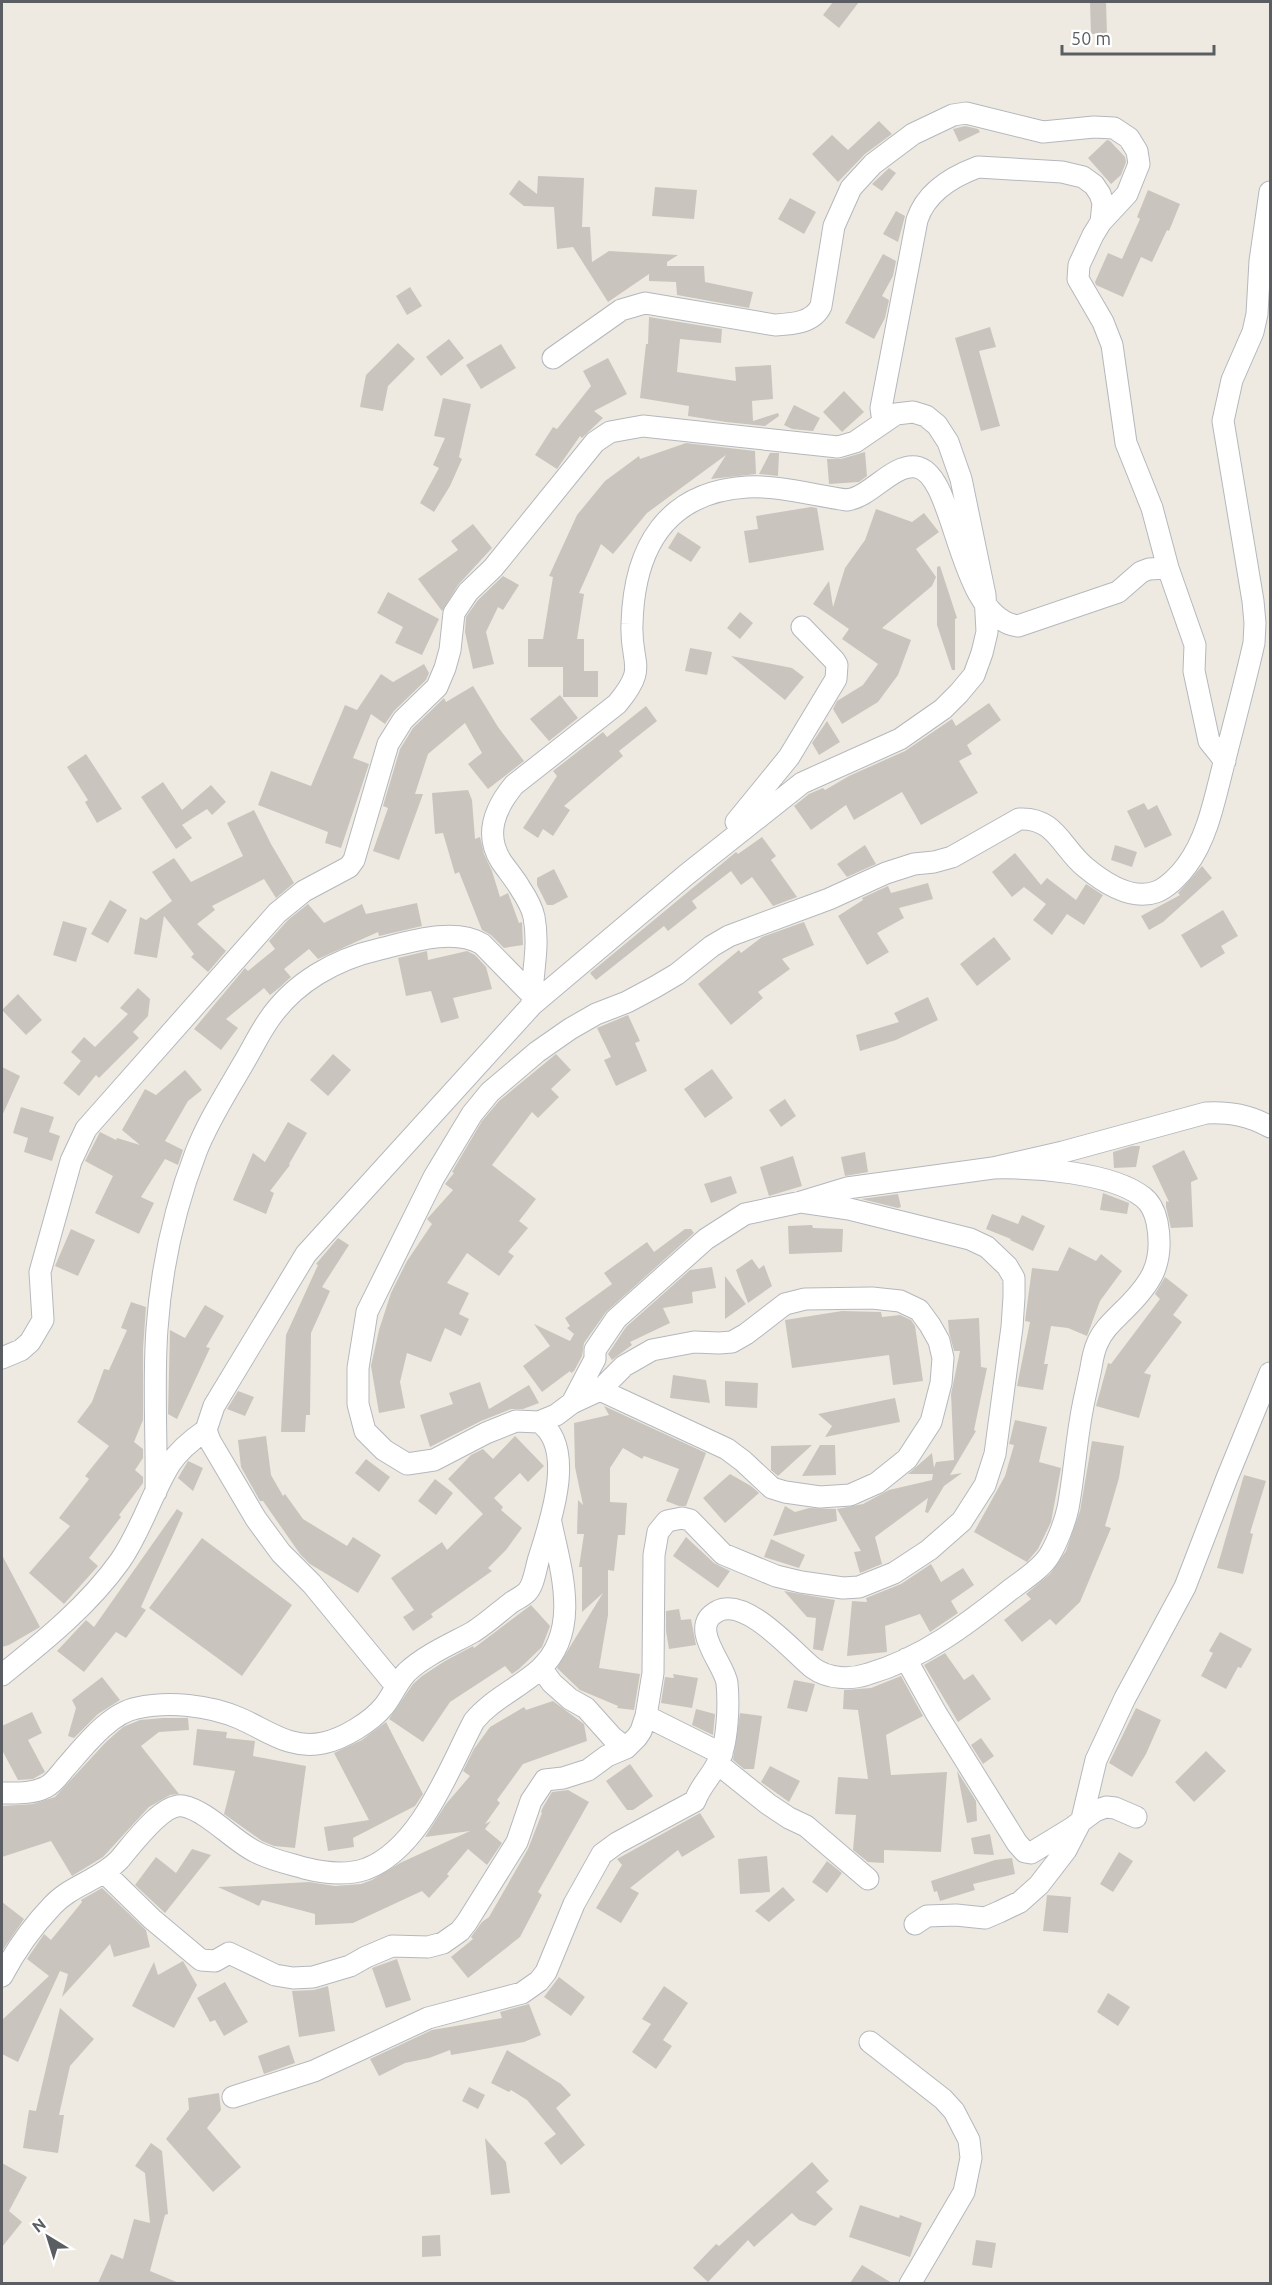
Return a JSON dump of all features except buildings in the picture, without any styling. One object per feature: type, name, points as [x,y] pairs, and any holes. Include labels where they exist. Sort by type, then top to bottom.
[{"type":"street","points":[[553,358],[621,310],[645,303],[775,325],[810,319],[818,313],[821,306],[834,226],[851,188],[873,164],[895,146],[952,115],[973,114],[1043,132],[1094,127],[1114,128],[1129,138],[1137,151],[1139,164],[1127,194],[1101,222],[1079,266],[1078,279],[1103,322],[1112,345],[1126,443],[1152,508],[1168,568],[1195,645],[1194,671],[1209,741],[1225,761]]},
{"type":"street","points":[[883,422],[881,408],[917,220],[921,206],[931,194],[948,182],[978,167],[1062,172],[1083,177],[1094,185],[1100,194],[1102,203],[1101,222]]},
{"type":"street","points":[[600,1390],[727,1449],[772,1488],[820,1497],[850,1495],[877,1483],[907,1459],[931,1422],[941,1383],[943,1358],[939,1341],[919,1310],[900,1301],[872,1298],[805,1299],[785,1304],[732,1342],[694,1342],[651,1350],[624,1366],[600,1390],[572,1403],[556,1416],[539,1422],[516,1421],[486,1433],[434,1460],[407,1464],[384,1450],[365,1431],[358,1404],[358,1368],[367,1312],[434,1178],[472,1114],[490,1092],[537,1052],[570,1029],[669,979],[729,936],[758,923],[829,898],[886,873],[914,864],[952,857],[1019,819],[1031,818],[1041,821],[1052,829],[1084,866],[1123,891],[1141,894],[1156,892],[1187,866],[1212,812],[1254,643],[1255,623],[1223,421],[1232,380],[1255,323],[1260,261],[1270,192]]},
{"type":"street","points":[[2,1358],[21,1350],[30,1342],[43,1320],[40,1272],[72,1161],[86,1129],[277,913],[304,891],[349,867],[354,860],[388,744],[403,720],[436,687],[445,668],[450,650],[454,613],[468,592],[493,568],[595,442],[610,432],[643,426],[838,447],[855,442],[896,414],[913,412],[926,416],[937,425],[948,442],[961,479],[986,603],[987,632],[974,675],[943,709],[900,739],[802,783],[532,1000],[306,1254],[214,1406],[206,1430],[182,1450],[170,1464],[141,1526],[121,1560],[99,1588],[68,1619],[2,1675]]},
{"type":"street","points":[[532,1000],[537,943],[534,915],[527,899],[500,860],[492,839],[494,819],[502,799],[514,786],[617,704],[630,689],[636,675],[631,626],[637,572],[645,549],[665,523],[698,498],[749,486],[847,500],[856,499],[887,477],[906,468],[914,466],[925,470],[941,492],[956,541],[977,589],[1004,623],[1018,626],[1118,592],[1141,572],[1168,568]]},
{"type":"street","points":[[686,875],[723,837],[782,766],[836,679],[837,665],[829,653],[802,627]]},
{"type":"street","points":[[156,1492],[157,1329],[170,1244],[182,1194],[197,1150],[222,1100],[269,1019],[297,987],[330,966],[364,952],[426,939],[450,937],[473,939],[482,944],[532,1000]]},
{"type":"street","points":[[572,1403],[595,1359],[595,1350],[600,1340],[616,1319],[706,1239],[745,1214],[801,1203],[847,1188],[993,1168],[1063,1152],[1206,1113],[1231,1112],[1257,1119],[1270,1127]]},
{"type":"street","points":[[233,2097],[314,2071],[428,2018],[508,1998],[532,1987],[546,1972],[574,1904],[602,1854],[616,1843],[694,1801],[699,1788],[720,1759],[727,1704],[727,1681],[708,1641],[707,1627],[711,1617],[718,1611],[728,1609],[747,1615],[777,1633],[814,1669],[838,1678],[866,1675],[906,1659],[952,1635],[1034,1572],[1049,1556],[1067,1510],[1081,1411],[1092,1357],[1098,1341],[1109,1325],[1142,1291],[1156,1271],[1159,1235],[1155,1212],[1144,1198],[1119,1185],[1084,1176],[1028,1167],[993,1168]]},
{"type":"street","points":[[105,1873],[152,1919],[201,1960],[215,1960],[229,1953],[275,1975],[293,1978],[336,1971],[392,1946],[428,1947],[443,1943],[467,1922],[517,1842],[531,1800],[545,1780],[563,1778],[588,1770],[608,1756],[626,1748],[637,1737],[646,1716],[653,1673],[654,1555],[658,1532],[667,1521],[682,1518],[690,1520],[723,1554],[776,1576],[843,1588],[859,1587],[894,1573],[929,1550],[962,1521],[985,1485],[995,1454],[1012,1327],[1014,1278],[1007,1266],[987,1248],[970,1239],[849,1209],[801,1203]]},
{"type":"street","points":[[915,1924],[927,1916],[956,1915],[985,1918],[1020,1902],[1039,1885],[1066,1850],[1082,1819],[1096,1760],[1125,1698],[1185,1587],[1270,1373]]},
{"type":"street","points":[[2,1793],[34,1791],[48,1787],[93,1737],[114,1719],[134,1708],[158,1704],[212,1710],[238,1718],[290,1743],[307,1746],[325,1743],[364,1723],[384,1706],[408,1672],[447,1645],[489,1621],[528,1591],[558,1490],[556,1449],[549,1431],[539,1422]]},
{"type":"street","points":[[206,1430],[216,1452],[256,1519],[281,1553],[312,1584],[396,1686]]},
{"type":"street","points":[[2,1976],[32,1929],[54,1904],[79,1885],[105,1873],[141,1834],[176,1806],[184,1806],[196,1812],[241,1845],[272,1860],[320,1872],[346,1873],[366,1869],[384,1860],[414,1829],[436,1796],[474,1721],[482,1710],[541,1668],[558,1645],[564,1622],[563,1579],[550,1520]]},
{"type":"street","points":[[906,1659],[936,1713],[1017,1843],[1025,1852],[1032,1853],[1095,1811],[1110,1807],[1136,1817]]},
{"type":"street","points":[[541,1668],[552,1683],[570,1699],[586,1708],[612,1737],[626,1748]]},
{"type":"street","points":[[646,1716],[720,1759],[768,1804],[806,1826],[868,1879]]},
{"type":"street","points":[[870,2042],[943,2099],[954,2111],[969,2140],[971,2158],[964,2192],[910,2283]]}]
